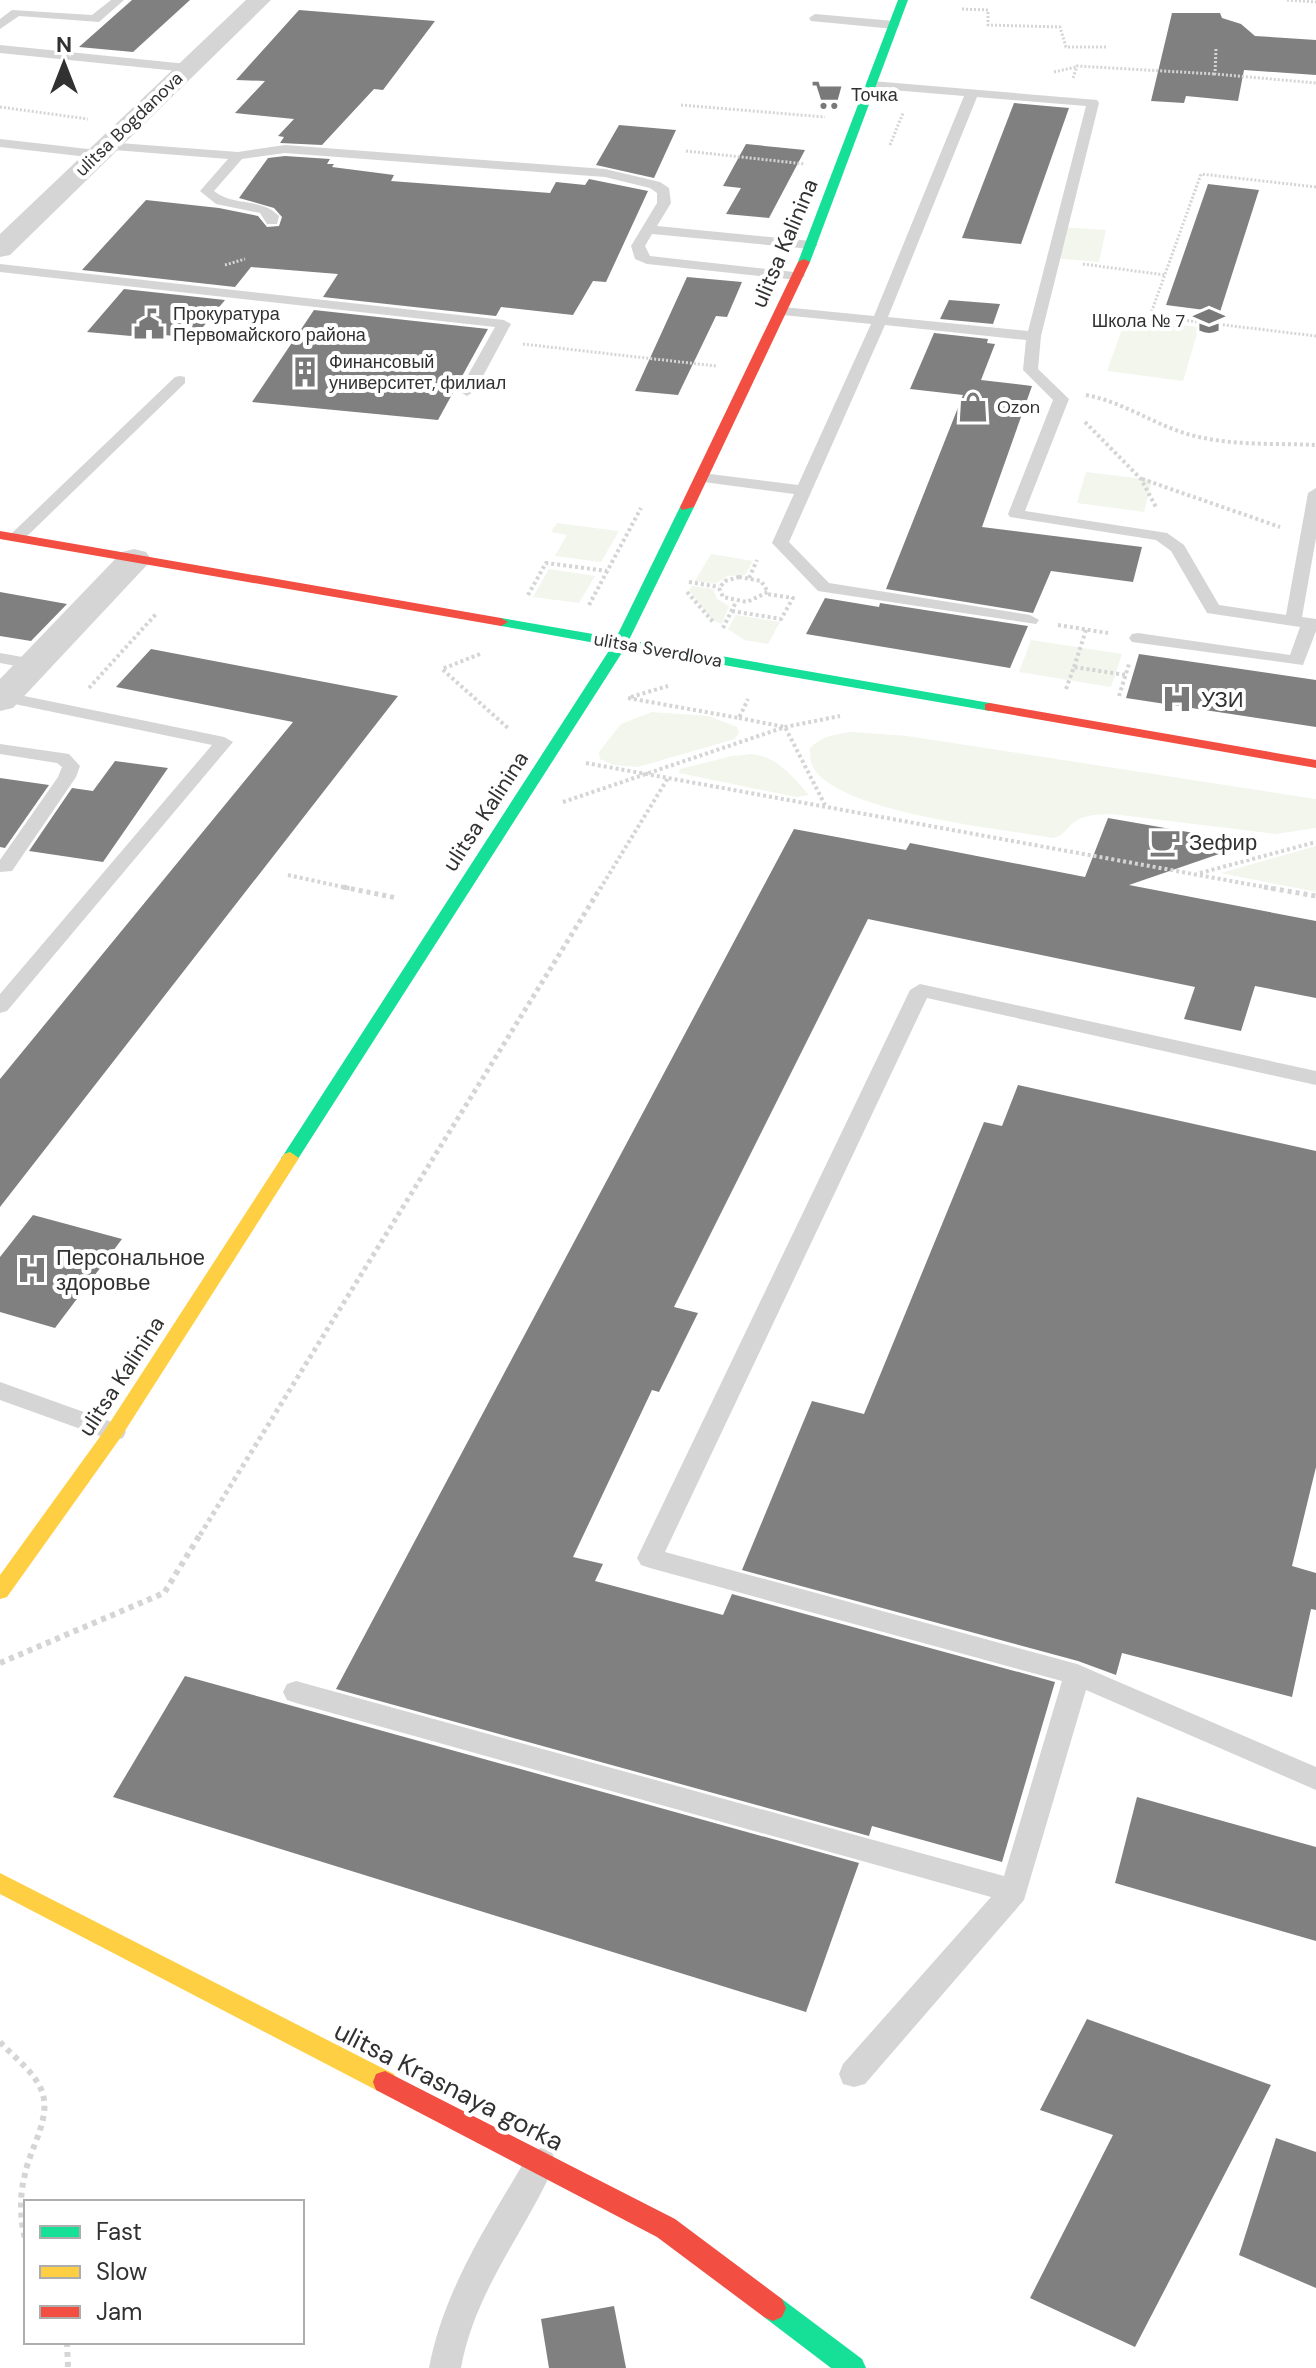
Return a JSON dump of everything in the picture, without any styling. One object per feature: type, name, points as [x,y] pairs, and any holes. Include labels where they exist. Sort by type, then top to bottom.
[{"type":"main road","name":"ulitsa Kalinina","points":[[0,1591],[114,1432],[620,644],[783,311],[903,0]]},
{"type":"main road","name":"ulitsa Sverdlova","points":[[8,537],[1316,764]]},
{"type":"main road","name":"ulitsa Krasnaya gorka","points":[[0,1883],[666,2228],[853,2368]]},
{"type":"street","name":"ulitsa Bogdanova","points":[[0,249],[259,0]]},
{"type":"street","points":[[2,698],[16,661],[134,559]]},
{"type":"lane","points":[[0,25],[16,12],[95,19],[118,0]]},
{"type":"lane","points":[[815,18],[894,25]]},
{"type":"lane","points":[[0,49],[187,68]]},
{"type":"lane","points":[[872,85],[1093,103],[1034,336],[1030,370],[1057,395],[1016,514],[1161,536],[1178,548],[1213,609],[1306,623]]},
{"type":"lane","points":[[972,93],[879,322],[780,543],[824,587],[1030,620]]},
{"type":"lane","points":[[0,143],[238,156],[285,149],[616,175],[655,185],[664,191],[664,203],[637,251],[647,260],[798,276]]},
{"type":"lane","points":[[238,156],[207,191],[209,195],[221,201],[266,209],[272,221]]},
{"type":"lane","points":[[648,229],[811,245]]},
{"type":"lane","points":[[0,268],[504,324],[467,391]]},
{"type":"lane","points":[[783,311],[1034,336]]},
{"type":"lane","points":[[8,537],[180,380]]},
{"type":"lane","points":[[702,478],[802,490]]},
{"type":"lane","points":[[1138,638],[1297,661],[1306,623],[1308,537],[1316,493]]},
{"type":"lane","points":[[0,1007],[224,742],[2,698]]},
{"type":"lane","points":[[0,749],[63,758],[71,766],[67,777],[5,867]]},
{"type":"lane","points":[[1316,1078],[920,990],[650,1558],[1077,1675],[1316,1779]]},
{"type":"lane","points":[[0,1391],[114,1432]]},
{"type":"lane","points":[[854,2074],[1014,1891],[1077,1675]]},
{"type":"lane","points":[[296,1692],[1014,1891]]},
{"type":"lane","points":[[445,2368],[450,2338],[464,2299],[541,2162]]},
{"type":"path","points":[[1287,0],[1316,2]]},
{"type":"path","points":[[962,9],[988,10],[988,25],[1060,27],[1066,47],[1106,47]]},
{"type":"path","points":[[1215,74],[1216,49]]},
{"type":"path","points":[[1067,101],[1077,66],[1316,83]]},
{"type":"path","points":[[681,105],[830,118]]},
{"type":"path","points":[[0,107],[99,121]]},
{"type":"path","points":[[686,151],[810,164]]},
{"type":"path","points":[[1316,187],[1201,174],[1150,316],[1316,336]]},
{"type":"path","points":[[1090,265],[1165,275]]},
{"type":"path","points":[[495,341],[717,366],[710,380]]},
{"type":"path","points":[[1057,395],[1093,396],[1127,405],[1189,435],[1212,440],[1316,445]]},
{"type":"path","points":[[1057,395],[1141,479],[1308,537]]},
{"type":"path","points":[[586,612],[644,503]]},
{"type":"path","points":[[749,578],[757,559]]},
{"type":"path","points":[[523,602],[546,563],[607,571]]},
{"type":"path","points":[[688,582],[719,587],[731,579],[749,578],[765,584],[767,594]]},
{"type":"path","points":[[719,587],[723,597],[736,602],[752,602],[767,594],[793,598],[781,619],[732,611]]},
{"type":"path","points":[[723,629],[736,602]]},
{"type":"path","points":[[70,710],[156,614]]},
{"type":"path","points":[[1030,620],[1138,638],[1115,707]]},
{"type":"path","points":[[1069,680],[1086,630]]},
{"type":"path","points":[[482,653],[442,669],[509,729]]},
{"type":"path","points":[[1074,667],[1126,675]]},
{"type":"path","points":[[671,685],[627,698],[785,727]]},
{"type":"path","points":[[733,695],[763,700]]},
{"type":"path","points":[[739,718],[749,698]]},
{"type":"path","points":[[565,794],[559,804],[785,727],[851,714],[822,710]]},
{"type":"path","points":[[785,727],[825,805]]},
{"type":"path","points":[[579,773],[594,750]]},
{"type":"path","points":[[585,763],[1316,896]]},
{"type":"path","points":[[0,1663],[164,1593],[668,778]]},
{"type":"path","points":[[1199,873],[1316,842]]},
{"type":"path","points":[[288,875],[397,898]]},
{"type":"path","points":[[0,2042],[38,2083],[45,2101],[45,2117],[30,2153],[20,2207],[24,2231]]},
{"type":"path","points":[[67,2344],[68,2368]]},
{"type":"shaded area","points":[[1061,227],[1106,230],[1099,262],[1053,258]]},
{"type":"shaded area","points":[[1126,318],[1199,327],[1183,381],[1107,371]]},
{"type":"shaded area","points":[[1086,472],[1152,480],[1144,512],[1077,503]]},
{"type":"shaded area","points":[[557,523],[619,531],[601,562],[555,556],[567,535],[551,532]]},
{"type":"shaded area","points":[[711,554],[753,561],[745,575],[728,576],[715,584],[695,581]]},
{"type":"shaded area","points":[[549,569],[595,576],[579,603],[533,597]]},
{"type":"shaded area","points":[[692,586],[713,589],[717,599],[729,606],[722,624],[712,620],[689,590]]},
{"type":"shaded area","points":[[736,615],[780,622],[768,644],[744,640],[728,629]]},
{"type":"shaded area","points":[[1031,640],[1122,654],[1111,687],[1019,672]]},
{"type":"shaded area","points":[[652,712],[708,716],[737,727],[739,732],[735,739],[638,767],[613,765],[600,759],[599,752],[621,724]]},
{"type":"shaded area","points":[[852,732],[907,736],[1316,799],[1316,828],[1276,834],[1112,814],[1080,819],[1054,838],[962,824],[887,807],[828,783],[813,767],[810,748],[829,736]]},
{"type":"shaded area","points":[[753,754],[778,764],[809,795],[796,797],[679,773],[680,769]]},
{"type":"shaded area","points":[[1316,846],[1316,892],[1221,873]]},
{"type":"building","points":[[132,0],[190,0],[133,52],[79,47]]},
{"type":"building","points":[[299,10],[435,21],[383,90],[374,89],[322,145],[280,143],[284,137],[278,136],[294,119],[235,113],[265,81],[236,80]]},
{"type":"building","points":[[1172,13],[1220,13],[1222,18],[1241,24],[1255,36],[1316,40],[1316,75],[1244,70],[1238,101],[1186,96],[1184,103],[1151,101]]},
{"type":"building","points":[[1014,103],[1069,108],[1021,244],[962,238]]},
{"type":"building","points":[[619,125],[676,130],[654,178],[596,165]]},
{"type":"building","points":[[746,144],[805,150],[769,218],[726,214],[741,188],[723,186]]},
{"type":"building","points":[[268,158],[330,159],[327,164],[334,164],[332,167],[394,175],[391,181],[550,193],[556,182],[585,185],[589,179],[648,191],[606,282],[593,281],[573,315],[501,307],[496,316],[323,297],[338,274],[251,267],[235,287],[82,270],[146,200],[219,208],[258,216],[267,227],[279,226],[282,217],[274,208],[239,198]]},
{"type":"building","points":[[1208,184],[1259,190],[1220,312],[1166,305]]},
{"type":"building","points":[[687,277],[742,282],[727,317],[716,316],[678,395],[635,391]]},
{"type":"building","name":"Прокуратура Первомайского района","points":[[124,289],[225,300],[194,338],[135,332],[131,336],[87,332]]},
{"type":"building","points":[[949,300],[1000,304],[993,324],[940,319]]},
{"type":"building","name":"Финансовый университет, филиал","points":[[314,310],[488,329],[438,420],[252,402]]},
{"type":"building","points":[[934,333],[988,339],[987,343],[995,344],[981,380],[1032,386],[982,527],[1142,547],[1133,582],[1051,571],[1033,613],[886,589],[963,395],[910,389]]},
{"type":"building","points":[[0,592],[67,604],[31,641],[0,636]]},
{"type":"building","points":[[825,598],[879,607],[880,603],[1028,626],[1010,668],[806,634]]},
{"type":"building","points":[[151,649],[398,696],[0,1207],[0,1079],[293,722],[116,687]]},
{"type":"building","points":[[1139,654],[1316,680],[1316,727],[1126,698]]},
{"type":"building","points":[[115,761],[168,768],[103,862],[29,851],[72,788],[93,791]]},
{"type":"building","points":[[0,778],[49,785],[5,848],[0,847]]},
{"type":"building","points":[[1108,818],[1251,843],[1129,885],[1316,921],[1316,998],[1255,986],[1241,1031],[1184,1019],[1195,987],[868,919],[674,1307],[698,1313],[659,1392],[652,1390],[573,1557],[603,1564],[595,1581],[723,1615],[732,1594],[1055,1682],[1002,1862],[872,1826],[869,1836],[336,1689],[794,829],[906,850],[910,843],[1085,877]]},
{"type":"building","points":[[1018,1085],[1316,1151],[1316,1467],[1292,1566],[1316,1573],[1316,1610],[1311,1609],[1292,1697],[1122,1653],[1116,1675],[1078,1661],[742,1570],[812,1401],[864,1414],[984,1122],[1002,1126]]},
{"type":"building","points":[[33,1215],[122,1239],[55,1328],[0,1312],[0,1257]]},
{"type":"building","points":[[185,1676],[859,1863],[806,2012],[113,1797]]},
{"type":"building","points":[[1137,1797],[1316,1847],[1316,1941],[1115,1883]]},
{"type":"building","points":[[1087,2019],[1271,2085],[1135,2347],[1030,2298],[1113,2135],[1040,2110]]},
{"type":"building","points":[[1276,2138],[1316,2152],[1316,2288],[1239,2255]]},
{"type":"building","points":[[614,2306],[626,2368],[549,2368],[541,2319]]},
{"type":"traffic: fast","points":[[804,262],[903,0]]},
{"type":"traffic: fast","points":[[290,1158],[620,644],[687,507]]},
{"type":"traffic: fast","points":[[501,622],[990,707]]},
{"type":"traffic: fast","points":[[773,2308],[853,2368]]},
{"type":"traffic: slow","points":[[0,1591],[114,1432],[290,1158]]},
{"type":"traffic: slow","points":[[0,1883],[385,2082]]},
{"type":"traffic: jam","points":[[687,507],[804,262]]},
{"type":"traffic: jam","points":[[0,535],[501,622]]},
{"type":"traffic: jam","points":[[990,707],[1316,764]]},
{"type":"traffic: jam","points":[[385,2082],[666,2228],[773,2308]]},
{"type":"place","name":"Точка","points":[[827,95]]},
{"type":"place","name":"Школа № 7","points":[[1209,321]]},
{"type":"place","name":"Прокуратура Первомайского района","points":[[149,324]]},
{"type":"place","name":"Финансовый университет, филиал","points":[[305,372]]},
{"type":"place","name":"Ozon","points":[[973,407]]},
{"type":"place","name":"УЗИ","points":[[1177,699]]},
{"type":"place","name":"Зефир","points":[[1165,842]]},
{"type":"place","name":"Персональное здоровье","points":[[32,1270]]}]
